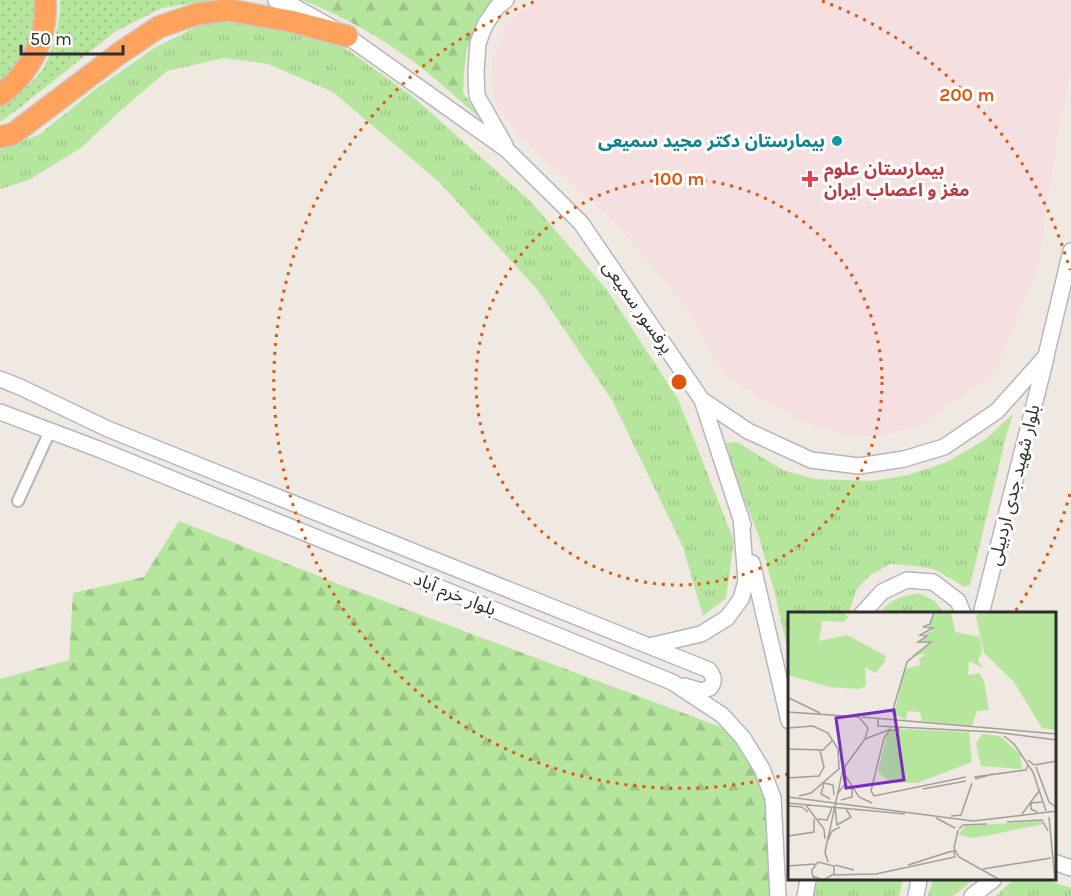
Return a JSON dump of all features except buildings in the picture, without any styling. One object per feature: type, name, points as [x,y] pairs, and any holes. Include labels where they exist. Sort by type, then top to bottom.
[{"type":"highway","points":[[0,95],[13,86],[39,47],[44,28],[45,0]]},
{"type":"highway","points":[[0,137],[13,134],[120,53],[159,27],[197,14],[228,10],[290,21],[347,36]]},
{"type":"street","name":"پرفسور سمیعی","points":[[276,0],[295,7],[347,36],[507,150],[581,223],[702,400],[748,431],[811,460],[859,466],[904,459],[944,447],[997,411],[1046,356],[1071,251]]},
{"type":"street","points":[[506,0],[497,7],[485,25],[478,43],[476,72],[477,96],[507,150]]},
{"type":"street","name":"بلوار شهید جدی اردبیلی","points":[[982,612],[1046,356]]},
{"type":"street","name":"بلوار خرم آباد","points":[[0,379],[108,429],[709,670],[713,676],[713,684],[710,688],[701,691],[672,682],[101,450],[0,412]]},
{"type":"street","points":[[702,400],[741,517],[788,717]]},
{"type":"street","points":[[101,450],[108,429]]},
{"type":"street","points":[[18,501],[50,431]]},
{"type":"street","points":[[649,646],[701,634],[727,618],[741,599],[746,581],[741,517]]},
{"type":"street","points":[[864,612],[882,592],[907,580],[933,582],[958,601],[962,612]]},
{"type":"street","name":"بلوار خرم آباد","points":[[672,682],[722,715],[743,738],[762,769],[773,798],[778,896]]},
{"type":"street","points":[[1056,863],[1071,868]]},
{"type":"street","points":[[801,881],[803,896]]},
{"type":"street","points":[[803,896],[807,881]]},
{"type":"street","points":[[915,896],[919,881]]},
{"type":"street","points":[[972,896],[991,881]]},
{"type":"shaded area","name":"بیمارستان علوم مغز و اعصاب ایران","points":[[537,0],[1071,0],[1071,70],[1060,121],[1038,267],[995,372],[917,428],[860,438],[800,421],[725,375],[684,304],[615,222],[520,137],[494,101],[492,59],[508,22]]},
{"type":"green space","points":[[0,0],[34,0],[35,14],[31,39],[26,51],[14,68],[0,81]]},
{"type":"green space","points":[[60,0],[212,0],[162,8],[116,31],[0,122],[0,107],[36,78],[48,58],[55,38]]},
{"type":"green space","points":[[302,0],[499,0],[477,26],[467,48],[463,93],[481,119],[405,55],[348,21]]},
{"type":"green space","points":[[214,18],[272,21],[341,45],[412,96],[531,202],[607,290],[678,399],[734,541],[726,598],[703,616],[683,547],[612,400],[537,289],[439,182],[333,92],[268,64],[224,58],[167,71],[82,147],[29,180],[0,189],[0,150],[40,134],[97,88],[156,47]]},
{"type":"green space","points":[[1013,414],[970,585],[964,587],[933,569],[890,564],[870,575],[857,589],[849,612],[788,612],[788,652],[759,537],[732,468],[726,443],[737,442],[783,470],[814,479],[873,481],[908,475],[947,462],[986,439]]},
{"type":"green space","points":[[179,521],[341,585],[734,732],[767,787],[777,896],[0,896],[0,679],[69,660],[73,593],[144,577]]},
{"type":"green space","points":[[918,593],[935,601],[943,612],[881,612],[896,599]]},
{"type":"green space","points":[[816,881],[903,881],[899,896],[813,896]]},
{"type":"green space","points":[[933,881],[972,881],[953,896],[928,896]]},
{"type":"green space","points":[[1012,881],[1050,881],[1071,888],[1071,896],[996,896]]},
{"type":"place","name":"بیمارستان دکتر مجید سمیعی","points":[[837,141]]},
{"type":"place","name":"بیمارستان علوم مغز و اعصاب ایران","points":[[810,179]]}]
